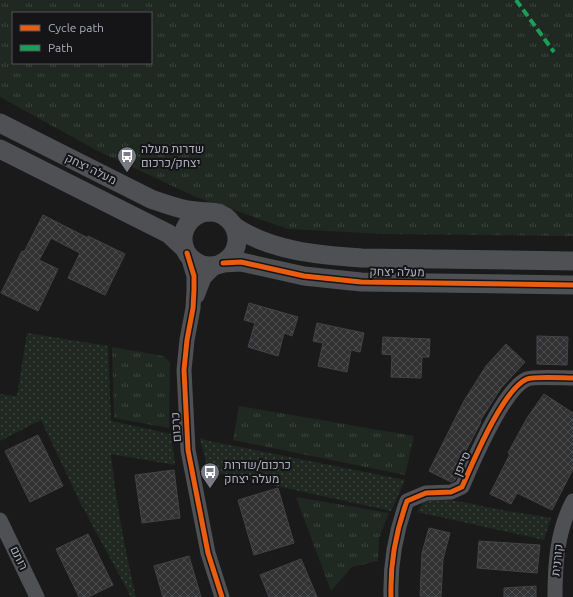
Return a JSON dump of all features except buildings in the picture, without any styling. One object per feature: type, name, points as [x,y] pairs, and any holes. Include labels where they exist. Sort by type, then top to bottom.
[{"type":"street","name":"מעלה יצחק","points":[[0,123],[151,198],[188,211],[208,212]]},
{"type":"street","name":"מעלה יצחק","points":[[0,149],[169,234],[186,251]]},
{"type":"street","points":[[208,212],[217,213],[228,218],[234,226],[237,234],[237,244],[230,258],[220,264],[204,265],[193,260],[186,251],[183,235],[185,228],[191,220],[199,214],[208,212]]},
{"type":"street","name":"מעלה יצחק","points":[[234,226],[255,238],[277,246],[308,253],[338,257],[573,261]]},
{"type":"street","name":"כרכום","points":[[186,251],[194,276],[193,308],[187,340],[184,370],[188,450],[208,553],[222,597]]},
{"type":"street","name":"מעלה יצחק","points":[[220,264],[241,262],[304,276],[361,282],[573,285]]},
{"type":"street","name":"כרכום","points":[[193,308],[204,278],[220,264]]},
{"type":"street","name":"סייפן","points":[[391,597],[392,565],[397,534],[407,501],[426,493],[451,492],[462,488],[481,444],[500,409],[517,386],[528,378],[573,378]]},
{"type":"street","name":"קורנית","points":[[555,597],[555,569],[559,540],[568,511],[573,501]]},
{"type":"street","name":"רותם","points":[[0,520],[37,597]]},
{"type":"green space","points":[[0,0],[573,0],[573,236],[384,234],[288,229],[196,197],[98,151],[0,97]]},
{"type":"green space","points":[[27,333],[108,346],[111,421],[171,434],[175,465],[111,454],[121,526],[136,597],[131,597],[81,504],[41,420],[0,441],[0,394],[17,396]]},
{"type":"green space","points":[[112,347],[163,356],[170,362],[169,428],[114,418]]},
{"type":"green space","points":[[239,406],[414,436],[405,475],[233,440]]},
{"type":"green space","points":[[200,438],[405,480],[391,511],[208,471]]},
{"type":"green space","points":[[296,497],[389,513],[379,538],[378,561],[352,567],[331,591]]},
{"type":"green space","points":[[425,499],[454,501],[551,518],[544,540],[417,512]]},
{"type":"marked path","points":[[516,0],[554,52]]},
{"type":"cycle path","points":[[187,253],[194,276],[193,308],[187,340],[184,370],[188,450],[208,553],[222,597]]},
{"type":"cycle path","points":[[223,263],[241,262],[304,276],[361,282],[573,285]]},
{"type":"cycle path","points":[[391,597],[394,548],[407,501],[426,493],[451,492],[462,487],[490,427],[508,397],[518,385],[531,378],[573,378]]},
{"type":"place","name":"שדרות מעלה יצחק/כרכום","points":[[127,173]]},
{"type":"place","name":"כרכום/שדרות מעלה יצחק","points":[[210,489]]}]
